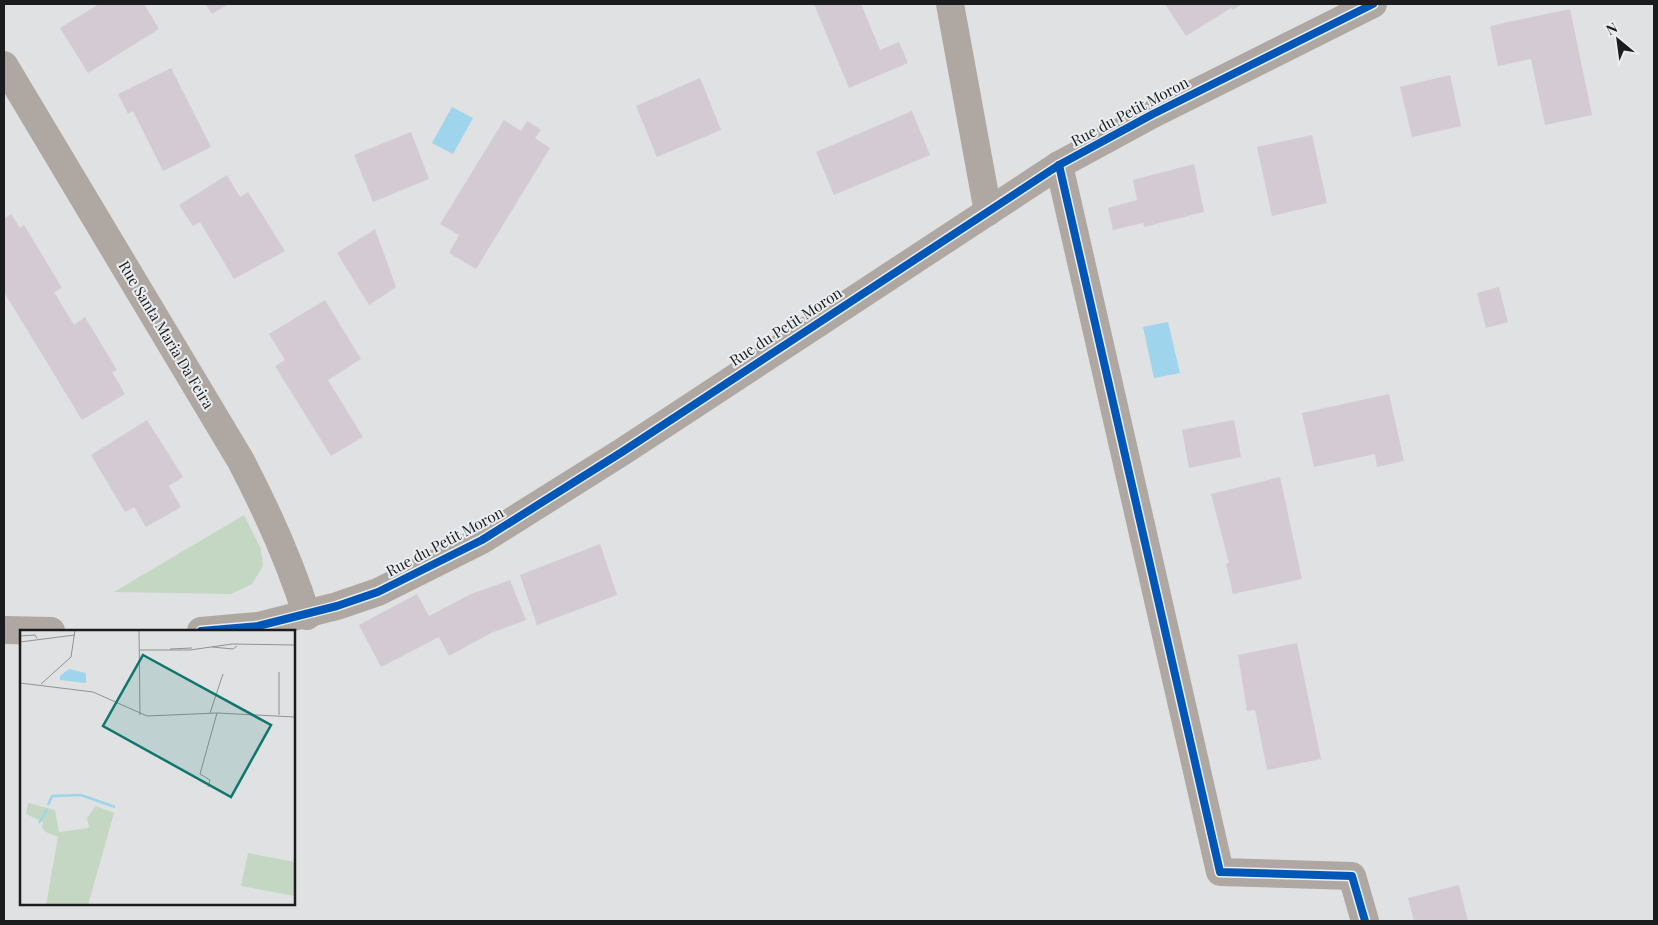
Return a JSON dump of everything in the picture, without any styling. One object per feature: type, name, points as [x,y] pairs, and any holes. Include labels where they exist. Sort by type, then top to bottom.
[{"type":"street","points":[[950,4],[988,212]]},
{"type":"street","name":"Rue du Petit Moron","points":[[212,630],[258,626],[307,616],[378,592],[482,540],[548,500],[1059,165],[1153,114],[1373,4]]},
{"type":"street","name":"Rue Santa Maria Da Feira","points":[[4,65],[241,461],[275,527],[295,577],[307,616]]},
{"type":"street","points":[[1059,165],[1220,872],[1352,876],[1365,921]]},
{"type":"street","points":[[4,630],[20,630]]},
{"type":"green space","points":[[244,515],[261,549],[263,566],[252,584],[231,594],[114,592]]},
{"type":"water","points":[[452,107],[473,118],[453,154],[432,143]]},
{"type":"water","points":[[1168,322],[1180,373],[1154,378],[1143,327]]},
{"type":"building","points":[[99,4],[144,4],[159,29],[88,73],[60,28]]},
{"type":"building","points":[[205,4],[228,4],[212,14]]},
{"type":"building","points":[[814,4],[861,4],[880,50],[899,42],[908,63],[849,88]]},
{"type":"building","points":[[1165,4],[1242,4],[1233,10],[1231,8],[1186,36]]},
{"type":"building","points":[[1570,9],[1592,115],[1545,125],[1531,59],[1498,66],[1490,26]]},
{"type":"building","points":[[171,68],[211,147],[163,171],[133,111],[128,114],[118,94]]},
{"type":"building","points":[[1450,75],[1461,126],[1412,137],[1400,87]]},
{"type":"building","points":[[700,78],[721,130],[657,157],[636,106]]},
{"type":"building","points":[[912,111],[930,155],[834,195],[816,152]]},
{"type":"building","points":[[504,120],[521,131],[527,121],[541,130],[535,138],[550,148],[476,269],[449,253],[459,235],[440,224]]},
{"type":"building","points":[[411,132],[429,179],[373,202],[354,155]]},
{"type":"building","points":[[1312,135],[1327,203],[1272,216],[1257,147]]},
{"type":"building","points":[[1194,164],[1204,212],[1144,227],[1143,223],[1113,230],[1108,208],[1137,200],[1133,180]]},
{"type":"building","points":[[227,175],[240,197],[248,192],[285,251],[234,279],[200,222],[193,226],[179,205]]},
{"type":"building","points":[[11,214],[20,228],[24,225],[62,288],[54,292],[74,325],[85,317],[117,370],[112,372],[125,394],[82,420],[4,292],[4,219]]},
{"type":"building","points":[[375,229],[396,287],[369,305],[337,253]]},
{"type":"building","points":[[1499,287],[1508,322],[1486,328],[1477,293]]},
{"type":"building","points":[[325,300],[361,359],[328,380],[363,437],[331,456],[275,366],[285,360],[269,334]]},
{"type":"building","points":[[1389,394],[1404,461],[1377,467],[1375,454],[1314,467],[1302,413]]},
{"type":"building","points":[[147,420],[183,477],[169,486],[181,507],[146,527],[134,507],[125,512],[91,455]]},
{"type":"building","points":[[1234,420],[1241,457],[1189,468],[1182,430]]},
{"type":"building","points":[[1280,477],[1302,579],[1233,594],[1226,564],[1229,563],[1211,494]]},
{"type":"building","points":[[600,544],[617,595],[537,625],[520,575]]},
{"type":"building","points":[[510,580],[526,620],[491,633],[449,656],[439,637],[381,667],[359,625],[417,594],[429,616],[471,594]]},
{"type":"building","points":[[1297,643],[1321,759],[1267,770],[1255,710],[1247,711],[1238,655]]},
{"type":"building","points":[[1459,885],[1468,921],[1414,921],[1408,898]]},
{"type":"cycle path","points":[[212,630],[258,626],[337,606],[378,592],[482,540],[622,452],[1059,165],[1153,114],[1373,4]]},
{"type":"cycle path","points":[[1059,165],[1220,872],[1352,876],[1365,921]]}]
